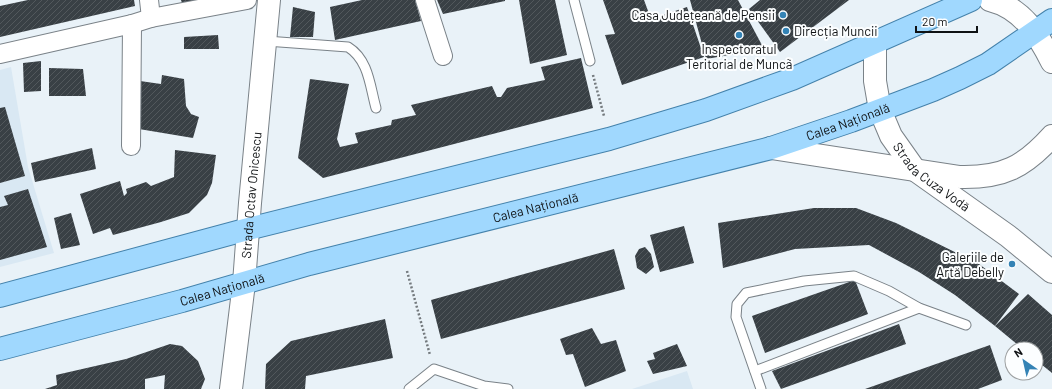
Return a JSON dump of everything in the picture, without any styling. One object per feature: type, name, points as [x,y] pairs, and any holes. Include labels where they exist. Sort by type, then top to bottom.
[{"type":"main road","points":[[0,296],[248,229],[624,134],[752,94],[792,79],[875,43],[957,3]]},
{"type":"main road","name":"Calea Națională","points":[[0,349],[309,264],[771,148],[880,110],[960,78],[988,64],[1044,26]]},
{"type":"street","points":[[149,0],[151,18]]},
{"type":"street","points":[[0,54],[132,24],[151,18],[247,0]]},
{"type":"street","name":"Strada Octav Onicescu","points":[[230,389],[244,283],[269,0]]},
{"type":"street","points":[[425,0],[443,56]]},
{"type":"street","points":[[990,0],[1010,7],[1025,20],[1044,26],[1052,62]]},
{"type":"street","points":[[131,146],[132,24]]},
{"type":"street","name":"Strada Cuza Vodă","points":[[875,43],[876,81],[880,110],[891,136],[915,170],[1008,236],[1052,272]]},
{"type":"street","points":[[771,148],[960,178],[1001,174],[1024,163],[1052,136]]},
{"type":"lane","points":[[574,0],[590,61]]},
{"type":"lane","points":[[265,40],[348,47],[357,53],[364,62],[376,108]]},
{"type":"lane","points":[[761,389],[736,317],[737,304],[746,293],[804,281],[854,276],[889,291],[919,308],[966,325]]},
{"type":"lane","points":[[755,371],[919,308]]},
{"type":"lane","points":[[409,389],[434,369],[484,386],[508,389]]},
{"type":"path","points":[[590,61],[604,116]]},
{"type":"path","points":[[407,271],[434,369]]},
{"type":"shaded area","points":[[11,67],[28,167],[54,253],[0,267],[0,70]]},
{"type":"shaded area","points":[[687,371],[693,389],[632,389]]},
{"type":"building","points":[[28,0],[134,0],[135,6],[0,37],[0,6]]},
{"type":"building","points":[[181,0],[196,0],[197,1],[182,3]]},
{"type":"building","points":[[362,0],[415,0],[421,21],[335,40],[330,7]]},
{"type":"building","points":[[437,0],[505,0],[505,1],[443,14]]},
{"type":"building","points":[[519,0],[555,0],[567,55],[530,64]]},
{"type":"building","points":[[603,0],[644,0],[651,19],[687,7],[704,57],[622,85],[605,35],[615,34]]},
{"type":"building","points":[[690,0],[738,0],[764,49],[706,59]]},
{"type":"building","name":"Direcția Muncii","points":[[760,0],[849,0],[780,52],[749,9]]},
{"type":"building","points":[[293,7],[315,12],[313,37],[290,37]]},
{"type":"building","points":[[218,35],[219,49],[184,49],[184,37]]},
{"type":"building","points":[[581,58],[593,108],[323,178],[298,158],[310,79],[349,84],[337,139],[340,147],[358,143],[355,133],[391,125],[392,120],[416,115],[411,105],[492,86],[497,97],[501,97],[507,88],[545,80],[541,67]]},
{"type":"building","points":[[41,61],[41,91],[24,92],[23,63]]},
{"type":"building","points":[[49,68],[83,69],[86,96],[49,96]]},
{"type":"building","points":[[162,75],[184,79],[186,106],[191,114],[199,117],[193,138],[133,128],[140,81],[161,84]]},
{"type":"building","points":[[5,107],[25,176],[0,183],[0,108]]},
{"type":"building","points":[[92,148],[96,169],[35,182],[31,163]]},
{"type":"building","points":[[175,150],[216,155],[212,183],[207,195],[189,213],[113,235],[110,228],[93,234],[80,194],[120,181],[124,196],[127,193],[126,189],[146,182],[151,186],[174,177]]},
{"type":"building","points":[[28,189],[47,247],[0,260],[0,207],[8,205],[4,196]]},
{"type":"building","points":[[814,208],[856,208],[896,223],[979,264],[1019,294],[995,326],[955,295],[919,272],[869,245],[795,249],[723,268],[718,223]]},
{"type":"building","points":[[71,213],[80,245],[61,249],[54,218]]},
{"type":"building","points":[[684,226],[694,263],[660,272],[650,235]]},
{"type":"building","points":[[645,247],[651,254],[654,267],[646,274],[637,268],[635,256],[639,249]]},
{"type":"building","points":[[614,249],[625,289],[441,339],[431,300]]},
{"type":"building","points":[[855,280],[868,314],[765,353],[752,316]]},
{"type":"building","points":[[1028,294],[1052,315],[1052,373],[1044,366],[1044,341],[1013,341],[995,326]]},
{"type":"building","points":[[385,319],[393,358],[306,376],[305,389],[265,389],[266,364],[291,341]]},
{"type":"building","points":[[899,324],[906,344],[781,389],[772,371]]},
{"type":"building","points":[[592,328],[601,344],[616,340],[626,371],[585,387],[573,354],[566,355],[560,339]]},
{"type":"building","points":[[170,344],[182,346],[198,361],[205,379],[201,389],[164,389],[165,375],[145,379],[145,389],[45,389],[57,385],[56,375],[126,359]]},
{"type":"building","points":[[677,344],[687,366],[653,374],[647,361],[655,359],[653,353]]},
{"type":"building","points":[[990,345],[1002,380],[978,389],[865,389]]},
{"type":"place","name":"Casa Județeană de Pensii","points":[[783,15]]},
{"type":"place","name":"Direcția Muncii","points":[[786,31]]},
{"type":"place","name":"Inspectoratul Teritorial de Muncã","points":[[739,35]]},
{"type":"place","name":"Galeriile de Artă Debelly","points":[[1012,264]]}]
